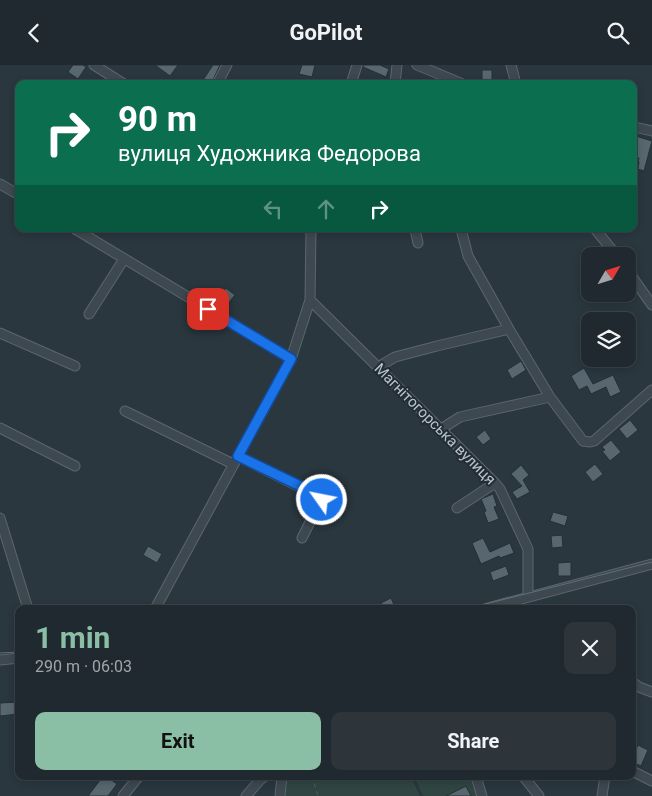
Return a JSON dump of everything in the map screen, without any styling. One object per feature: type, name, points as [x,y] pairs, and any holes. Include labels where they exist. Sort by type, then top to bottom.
[{"type":"street","points":[[94,65],[118,80]]},
{"type":"street","points":[[219,80],[227,65]]},
{"type":"street","points":[[352,80],[357,65]]},
{"type":"street","points":[[395,80],[397,65]]},
{"type":"street","points":[[417,65],[453,80]]},
{"type":"street","points":[[511,65],[515,80]]},
{"type":"street","points":[[637,128],[652,131]]},
{"type":"street","points":[[0,184],[15,193]]},
{"type":"street","points":[[80,232],[291,359]]},
{"type":"street","points":[[157,605],[291,359],[310,301],[311,232]]},
{"type":"street","points":[[416,232],[418,243]]},
{"type":"street","points":[[462,232],[468,256],[509,329],[550,397],[583,441],[594,441],[652,390]]},
{"type":"street","points":[[597,232],[610,247]]},
{"type":"street","points":[[89,314],[124,259]]},
{"type":"street","points":[[636,282],[652,305]]},
{"type":"street","name":"Магнітогорська вулиця","points":[[310,301],[496,483],[528,549],[528,597]]},
{"type":"street","points":[[378,367],[395,357],[509,329]]},
{"type":"street","points":[[0,333],[75,367]]},
{"type":"street","points":[[441,429],[460,417],[550,397]]},
{"type":"street","points":[[125,411],[322,498],[302,538]]},
{"type":"street","points":[[0,428],[75,466]]},
{"type":"street","points":[[457,508],[496,483]]},
{"type":"street","points":[[0,518],[27,605]]},
{"type":"street","points":[[509,605],[528,597],[652,564]]},
{"type":"street","points":[[0,660],[15,658]]},
{"type":"street","points":[[636,685],[652,692]]},
{"type":"street","points":[[636,773],[652,781]]},
{"type":"street","points":[[123,796],[136,780]]},
{"type":"street","points":[[246,796],[260,780]]},
{"type":"street","points":[[280,796],[282,780]]},
{"type":"street","points":[[477,780],[482,796]]},
{"type":"street","points":[[526,780],[539,796]]},
{"type":"street","points":[[602,796],[604,780]]},
{"type":"path","points":[[313,780],[318,796]]},
{"type":"green space","points":[[287,780],[413,780],[420,796],[285,796]]},
{"type":"green space","points":[[416,780],[474,780],[472,785],[479,796],[423,796]]},
{"type":"building","points":[[73,65],[83,65],[86,67],[78,79],[68,72]]},
{"type":"building","points":[[155,65],[178,65],[170,76]]},
{"type":"building","points":[[213,65],[220,65],[213,80],[203,80]]},
{"type":"building","points":[[302,65],[315,65],[312,77],[299,74]]},
{"type":"building","points":[[363,65],[380,65],[389,69],[386,77],[363,67]]},
{"type":"building","points":[[482,70],[492,70],[492,80],[482,80]]},
{"type":"building","points":[[637,136],[652,141],[644,171],[638,169],[639,158],[637,158]]},
{"type":"building","points":[[226,288],[235,295],[227,305],[218,298]]},
{"type":"building","points":[[521,361],[526,370],[512,379],[507,370]]},
{"type":"building","points":[[584,368],[593,384],[613,375],[621,392],[610,397],[606,387],[591,394],[587,386],[579,390],[571,376]]},
{"type":"building","points":[[630,420],[638,430],[627,439],[619,429]]},
{"type":"building","points":[[485,430],[491,439],[483,445],[476,437]]},
{"type":"building","points":[[611,440],[621,452],[610,461],[602,451],[605,450],[602,447]]},
{"type":"building","points":[[595,464],[603,474],[593,482],[585,472]]},
{"type":"building","points":[[521,465],[529,475],[523,480],[530,492],[517,499],[512,492],[522,486],[511,474]]},
{"type":"building","points":[[493,494],[497,506],[494,507],[499,519],[488,523],[481,499]]},
{"type":"building","points":[[553,512],[568,516],[565,526],[550,521]]},
{"type":"building","points":[[562,535],[563,547],[552,548],[551,536]]},
{"type":"building","points":[[483,538],[490,552],[510,543],[514,553],[500,558],[499,556],[481,564],[472,543]]},
{"type":"building","points":[[148,546],[162,554],[157,563],[143,555]]},
{"type":"building","points":[[571,562],[571,576],[558,576],[558,563]]},
{"type":"building","points":[[506,566],[509,575],[493,581],[490,572]]},
{"type":"building","points":[[391,598],[394,605],[382,605],[381,603]]},
{"type":"building","points":[[15,702],[15,714],[0,716],[0,703]]},
{"type":"building","points":[[638,745],[648,750],[641,766],[636,764],[636,749]]},
{"type":"building","points":[[100,780],[112,780],[117,784],[108,796],[88,796]]},
{"type":"building","points":[[466,786],[471,796],[446,796]]},
{"type":"tram line","points":[[482,605],[652,562]]},
{"type":"tram line","points":[[0,653],[15,652]]},
{"type":"route","points":[[208,309],[291,359],[238,456],[321,496],[322,500]]}]
